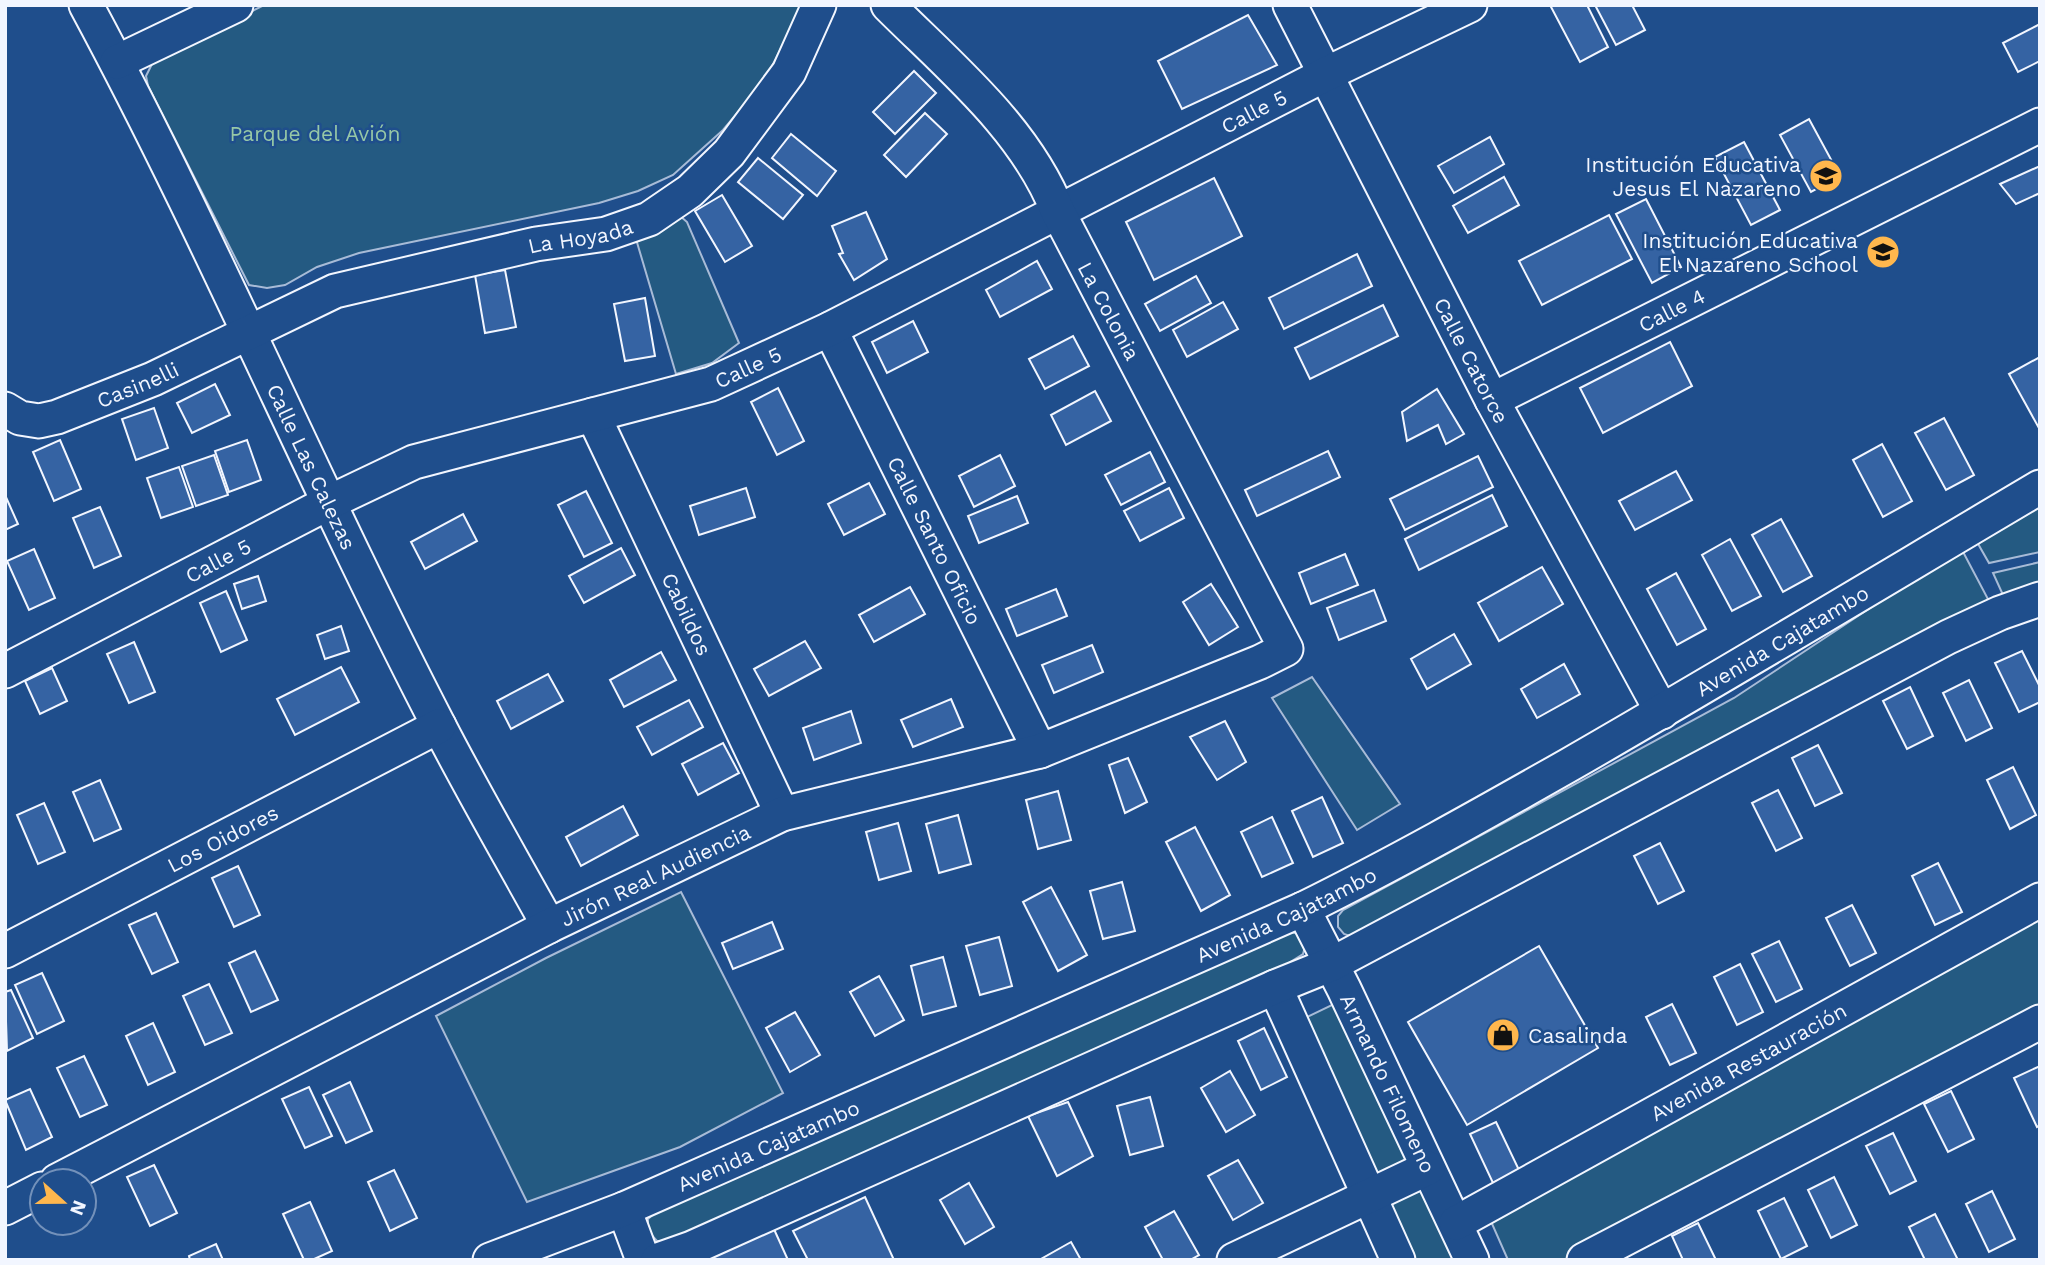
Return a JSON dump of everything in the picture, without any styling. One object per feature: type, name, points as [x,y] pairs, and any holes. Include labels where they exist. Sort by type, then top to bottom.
[{"type":"street","name":"Calle Las Calezas","points":[[86,5],[117,62],[439,726],[549,926]]},
{"type":"street","points":[[117,62],[236,5]]},
{"type":"street","name":"La Hoyada","points":[[249,333],[335,291],[536,244],[607,234],[649,219],[690,191],[729,153],[789,72],[819,5]]},
{"type":"street","name":"La Colonia","points":[[888,5],[964,80],[1016,137],[1047,184],[1058,212],[1286,649]]},
{"type":"street","name":"Calle Catorce","points":[[1290,5],[1492,400],[1661,712]]},
{"type":"street","name":"Calle 5","points":[[5,671],[330,502],[414,462],[711,384],[830,329],[1324,75],[1469,5]]},
{"type":"street","name":"Calle 4","points":[[1492,400],[2040,125]]},
{"type":"street","name":"Calle Santo Oficio","points":[[830,329],[1040,751]]},
{"type":"street","name":"Casinelli","points":[[13,413],[39,421],[57,417],[153,379],[249,333]]},
{"type":"street","name":"Cabildos","points":[[593,415],[782,814]]},
{"type":"street","name":"Avenida Cajatambo","points":[[490,1260],[624,1209],[1303,909],[1428,845],[1661,712],[2040,487]]},
{"type":"street","points":[[657,1260],[692,1248],[1332,964],[1948,637],[2000,613],[2040,599]]},
{"type":"street","name":"Jirón Real Audiencia","points":[[84,1167],[549,926],[782,814],[1040,751],[1286,649]]},
{"type":"street","name":"Los Oidores","points":[[5,951],[439,726]]},
{"type":"street","name":"Avenida Restauración","points":[[1456,1223],[2040,900]]},
{"type":"street","name":"Armando Filomeno","points":[[1303,909],[1332,964],[1472,1260]]},
{"type":"street","points":[[1275,987],[1398,1260]]},
{"type":"street","points":[[1584,1260],[2040,1022]]},
{"type":"street","points":[[1234,1260],[1428,1167]]},
{"type":"street","points":[[5,1208],[28,1196]]},
{"type":"street","points":[[624,1209],[643,1260]]},
{"type":"green space","name":"Parque del Avión","points":[[264,5],[803,5],[765,80],[723,130],[673,175],[638,191],[599,203],[359,253],[317,267],[285,285],[267,288],[249,285],[148,86],[146,76],[153,62]]},
{"type":"green space","points":[[679,215],[687,222],[739,343],[712,363],[676,374],[636,239]]},
{"type":"green space","points":[[2040,505],[2040,552],[1989,563],[1977,542]]},
{"type":"green space","points":[[1961,548],[1989,601],[1350,936],[1338,927],[1338,916],[1343,910],[1734,698]]},
{"type":"green space","points":[[2040,562],[2040,584],[2003,595],[1993,573]]},
{"type":"green space","points":[[1312,677],[1400,804],[1357,830],[1272,698]]},
{"type":"green space","points":[[681,892],[783,1093],[680,1147],[527,1202],[436,1016]]},
{"type":"green space","points":[[2040,919],[2040,1019],[1576,1260],[1508,1260],[1489,1217]]},
{"type":"green space","points":[[1291,932],[1300,934],[1306,943],[1303,954],[1284,966],[687,1234],[667,1241],[657,1241],[648,1231],[648,1219],[661,1207]]},
{"type":"green space","points":[[1336,1003],[1454,1260],[1415,1260],[1303,1019]]},
{"type":"building","points":[[1550,5],[1587,5],[1608,47],[1580,62]]},
{"type":"building","points":[[1595,5],[1632,5],[1645,30],[1616,45]]},
{"type":"building","points":[[1248,15],[1277,65],[1182,109],[1158,61]]},
{"type":"building","points":[[2040,24],[2040,61],[2018,72],[2003,43]]},
{"type":"building","points":[[914,71],[936,93],[895,134],[873,112]]},
{"type":"building","points":[[925,113],[947,134],[906,177],[884,155]]},
{"type":"building","points":[[1809,119],[1840,176],[1811,192],[1780,135]]},
{"type":"building","points":[[791,134],[836,171],[817,196],[772,158]]},
{"type":"building","points":[[1490,137],[1504,164],[1454,193],[1438,166]]},
{"type":"building","points":[[1744,142],[1780,210],[1751,225],[1715,157]]},
{"type":"building","points":[[758,158],[803,195],[783,219],[738,182]]},
{"type":"building","points":[[2040,166],[2040,193],[2016,204],[2000,184]]},
{"type":"building","points":[[1504,177],[1519,205],[1468,233],[1453,206]]},
{"type":"building","points":[[1214,178],[1242,236],[1154,280],[1126,222]]},
{"type":"building","points":[[722,195],[752,246],[725,262],[695,211]]},
{"type":"building","points":[[1646,199],[1681,267],[1652,283],[1616,214]]},
{"type":"building","points":[[866,212],[887,259],[854,280],[839,254],[843,253],[832,226]]},
{"type":"building","points":[[1609,215],[1632,259],[1542,305],[1519,261]]},
{"type":"building","points":[[1357,254],[1372,286],[1284,329],[1269,298]]},
{"type":"building","points":[[1037,261],[1052,289],[1000,317],[986,290]]},
{"type":"building","points":[[505,270],[516,327],[485,333],[475,275]]},
{"type":"building","points":[[1196,276],[1211,303],[1160,331],[1145,304]]},
{"type":"building","points":[[645,298],[655,356],[625,361],[614,304]]},
{"type":"building","points":[[1223,302],[1238,329],[1187,357],[1173,330]]},
{"type":"building","points":[[1383,305],[1398,336],[1310,379],[1295,348]]},
{"type":"building","points":[[913,321],[928,352],[887,373],[872,342]]},
{"type":"building","points":[[1073,336],[1089,366],[1045,389],[1029,359]]},
{"type":"building","points":[[1670,342],[1692,386],[1603,433],[1580,388]]},
{"type":"building","points":[[2038,358],[2040,361],[2040,430],[2009,374]]},
{"type":"building","points":[[215,384],[230,415],[192,433],[177,403]]},
{"type":"building","points":[[778,388],[804,441],[777,455],[751,402]]},
{"type":"building","points":[[1437,389],[1464,434],[1446,444],[1438,425],[1407,441],[1402,412]]},
{"type":"building","points":[[1095,391],[1111,421],[1066,445],[1051,415]]},
{"type":"building","points":[[154,408],[168,448],[136,460],[122,419]]},
{"type":"building","points":[[1944,418],[1974,475],[1946,490],[1915,433]]},
{"type":"building","points":[[60,440],[81,489],[54,501],[33,452]]},
{"type":"building","points":[[247,440],[261,480],[229,492],[215,451]]},
{"type":"building","points":[[1882,444],[1912,501],[1883,517],[1853,460]]},
{"type":"building","points":[[1328,451],[1340,477],[1257,516],[1245,490]]},
{"type":"building","points":[[1150,452],[1165,482],[1121,505],[1105,475]]},
{"type":"building","points":[[214,455],[228,495],[196,506],[182,466]]},
{"type":"building","points":[[1000,455],[1015,486],[974,507],[959,476]]},
{"type":"building","points":[[1478,456],[1493,487],[1405,530],[1390,499]]},
{"type":"building","points":[[179,467],[193,507],[161,518],[147,478]]},
{"type":"building","points":[[1676,471],[1692,500],[1635,530],[1619,501]]},
{"type":"building","points":[[869,483],[885,514],[844,535],[828,504]]},
{"type":"building","points":[[746,488],[755,517],[699,535],[690,506]]},
{"type":"building","points":[[1169,488],[1184,518],[1140,541],[1124,511]]},
{"type":"building","points":[[586,491],[612,543],[584,557],[558,505]]},
{"type":"building","points":[[5,495],[18,524],[5,530]]},
{"type":"building","points":[[1492,495],[1507,526],[1419,570],[1405,539]]},
{"type":"building","points":[[1017,496],[1028,523],[979,543],[968,516]]},
{"type":"building","points":[[100,507],[121,556],[94,568],[73,518]]},
{"type":"building","points":[[463,514],[477,541],[425,569],[411,542]]},
{"type":"building","points":[[1781,519],[1812,576],[1783,592],[1752,535]]},
{"type":"building","points":[[1730,539],[1761,596],[1732,611],[1702,555]]},
{"type":"building","points":[[621,548],[635,575],[584,603],[569,576]]},
{"type":"building","points":[[34,549],[55,598],[29,610],[7,561]]},
{"type":"building","points":[[1345,554],[1358,585],[1311,604],[1299,573]]},
{"type":"building","points":[[1542,567],[1563,604],[1499,641],[1478,603]]},
{"type":"building","points":[[1676,573],[1706,629],[1677,645],[1647,589]]},
{"type":"building","points":[[258,576],[266,601],[242,609],[234,584]]},
{"type":"building","points":[[1211,584],[1238,627],[1209,645],[1183,602]]},
{"type":"building","points":[[910,587],[925,614],[874,642],[859,615]]},
{"type":"building","points":[[1056,589],[1067,616],[1017,636],[1006,609]]},
{"type":"building","points":[[1374,590],[1386,621],[1339,640],[1327,608]]},
{"type":"building","points":[[226,591],[247,640],[221,652],[200,603]]},
{"type":"building","points":[[341,626],[349,651],[325,659],[317,635]]},
{"type":"building","points":[[1454,634],[1471,664],[1427,689],[1411,659]]},
{"type":"building","points":[[805,641],[821,668],[769,696],[754,669]]},
{"type":"building","points":[[134,642],[155,692],[129,703],[107,654]]},
{"type":"building","points":[[1092,645],[1103,672],[1054,693],[1042,665]]},
{"type":"building","points":[[2022,651],[2040,687],[2040,702],[2019,712],[1995,663]]},
{"type":"building","points":[[661,652],[676,680],[624,707],[610,680]]},
{"type":"building","points":[[1564,664],[1580,694],[1537,718],[1521,689]]},
{"type":"building","points":[[341,667],[359,702],[295,735],[277,699]]},
{"type":"building","points":[[52,668],[67,701],[40,714],[25,681]]},
{"type":"building","points":[[548,674],[563,701],[511,729],[497,701]]},
{"type":"building","points":[[1969,680],[1992,728],[1966,741],[1943,693]]},
{"type":"building","points":[[1910,687],[1933,736],[1907,749],[1883,701]]},
{"type":"building","points":[[951,699],[963,727],[913,747],[901,720]]},
{"type":"building","points":[[689,700],[703,727],[652,755],[637,727]]},
{"type":"building","points":[[851,711],[861,743],[814,760],[803,728]]},
{"type":"building","points":[[1225,721],[1246,762],[1217,780],[1190,737]]},
{"type":"building","points":[[723,743],[739,773],[698,795],[682,764]]},
{"type":"building","points":[[1818,745],[1842,793],[1815,806],[1792,758]]},
{"type":"building","points":[[1128,758],[1147,802],[1125,813],[1109,765]]},
{"type":"building","points":[[2013,767],[2036,815],[2010,829],[1987,780]]},
{"type":"building","points":[[100,780],[121,829],[94,841],[73,792]]},
{"type":"building","points":[[1778,790],[1802,838],[1776,851],[1752,803]]},
{"type":"building","points":[[1058,791],[1071,840],[1038,849],[1026,800]]},
{"type":"building","points":[[1322,797],[1343,843],[1313,857],[1292,811]]},
{"type":"building","points":[[44,803],[65,852],[38,864],[17,815]]},
{"type":"building","points":[[623,806],[638,835],[581,866],[566,837]]},
{"type":"building","points":[[958,815],[971,864],[939,873],[926,824]]},
{"type":"building","points":[[1272,817],[1293,863],[1262,877],[1241,832]]},
{"type":"building","points":[[898,823],[911,871],[879,880],[866,832]]},
{"type":"building","points":[[1195,827],[1230,895],[1201,911],[1166,842]]},
{"type":"building","points":[[1660,843],[1684,891],[1658,904],[1634,856]]},
{"type":"building","points":[[1938,863],[1962,912],[1935,925],[1912,876]]},
{"type":"building","points":[[238,866],[260,915],[234,927],[212,878]]},
{"type":"building","points":[[1122,882],[1135,931],[1103,939],[1090,891]]},
{"type":"building","points":[[1051,887],[1087,955],[1058,971],[1023,902]]},
{"type":"building","points":[[1852,905],[1876,953],[1850,966],[1826,918]]},
{"type":"building","points":[[156,913],[178,962],[152,974],[129,925]]},
{"type":"building","points":[[772,922],[783,949],[733,969],[722,943]]},
{"type":"building","points":[[999,937],[1012,986],[980,995],[966,946]]},
{"type":"building","points":[[1779,941],[1802,989],[1776,1002],[1752,954]]},
{"type":"building","name":"Casalinda","points":[[1539,946],[1598,1048],[1467,1125],[1408,1022]]},
{"type":"building","points":[[255,951],[278,1000],[251,1012],[229,963]]},
{"type":"building","points":[[943,957],[956,1006],[923,1015],[911,966]]},
{"type":"building","points":[[1740,964],[1763,1012],[1737,1025],[1714,977]]},
{"type":"building","points":[[42,973],[64,1021],[37,1034],[15,985]]},
{"type":"building","points":[[879,976],[904,1020],[875,1036],[850,992]]},
{"type":"building","points":[[209,984],[232,1033],[205,1045],[183,996]]},
{"type":"building","points":[[11,990],[33,1038],[7,1051],[5,992]]},
{"type":"building","points":[[1672,1004],[1696,1053],[1670,1065],[1646,1017]]},
{"type":"building","points":[[795,1012],[820,1055],[790,1072],[766,1028]]},
{"type":"building","points":[[153,1023],[175,1072],[148,1085],[126,1036]]},
{"type":"building","points":[[1264,1028],[1287,1077],[1261,1090],[1238,1041]]},
{"type":"building","points":[[84,1056],[107,1105],[80,1117],[57,1068]]},
{"type":"building","points":[[2040,1066],[2040,1125],[2037,1127],[2014,1078]]},
{"type":"building","points":[[1230,1071],[1255,1115],[1226,1132],[1201,1088]]},
{"type":"building","points":[[350,1082],[372,1131],[346,1143],[323,1095]]},
{"type":"building","points":[[309,1087],[332,1136],[305,1148],[282,1099]]},
{"type":"building","points":[[30,1089],[52,1137],[26,1150],[5,1100]]},
{"type":"building","points":[[1951,1091],[1974,1139],[1948,1152],[1924,1104]]},
{"type":"building","points":[[1150,1097],[1163,1146],[1130,1155],[1117,1106]]},
{"type":"building","points":[[1068,1102],[1093,1156],[1057,1176],[1028,1116]]},
{"type":"building","points":[[1496,1122],[1519,1170],[1493,1183],[1470,1134]]},
{"type":"building","points":[[1893,1133],[1916,1181],[1890,1194],[1866,1146]]},
{"type":"building","points":[[1238,1160],[1263,1203],[1233,1220],[1208,1176]]},
{"type":"building","points":[[154,1165],[177,1213],[150,1226],[127,1177]]},
{"type":"building","points":[[394,1170],[417,1218],[390,1231],[368,1182]]},
{"type":"building","points":[[1834,1177],[1857,1225],[1831,1238],[1808,1190]]},
{"type":"building","points":[[969,1183],[994,1227],[965,1244],[940,1200]]},
{"type":"building","points":[[1992,1191],[2015,1239],[1989,1252],[1966,1204]]},
{"type":"building","points":[[865,1197],[894,1260],[808,1260],[793,1231]]},
{"type":"building","points":[[1784,1198],[1807,1246],[1781,1259],[1758,1211]]},
{"type":"building","points":[[310,1202],[332,1251],[312,1260],[304,1260],[283,1214]]},
{"type":"building","points":[[1174,1211],[1199,1255],[1190,1260],[1163,1260],[1145,1227]]},
{"type":"building","points":[[1935,1214],[1958,1260],[1925,1260],[1909,1227]]},
{"type":"building","points":[[1698,1223],[1716,1260],[1683,1260],[1672,1236]]},
{"type":"building","points":[[773,1227],[788,1260],[698,1260]]},
{"type":"building","points":[[1071,1242],[1081,1260],[1041,1259]]},
{"type":"building","points":[[216,1244],[223,1260],[190,1260],[189,1256]]},
{"type":"place","name":"Institución Educativa Jesus El Nazareno","points":[[1826,176]]},
{"type":"place","name":"Institución Educativa El Nazareno School","points":[[1883,252]]},
{"type":"place","name":"Casalinda","points":[[1503,1035]]}]
